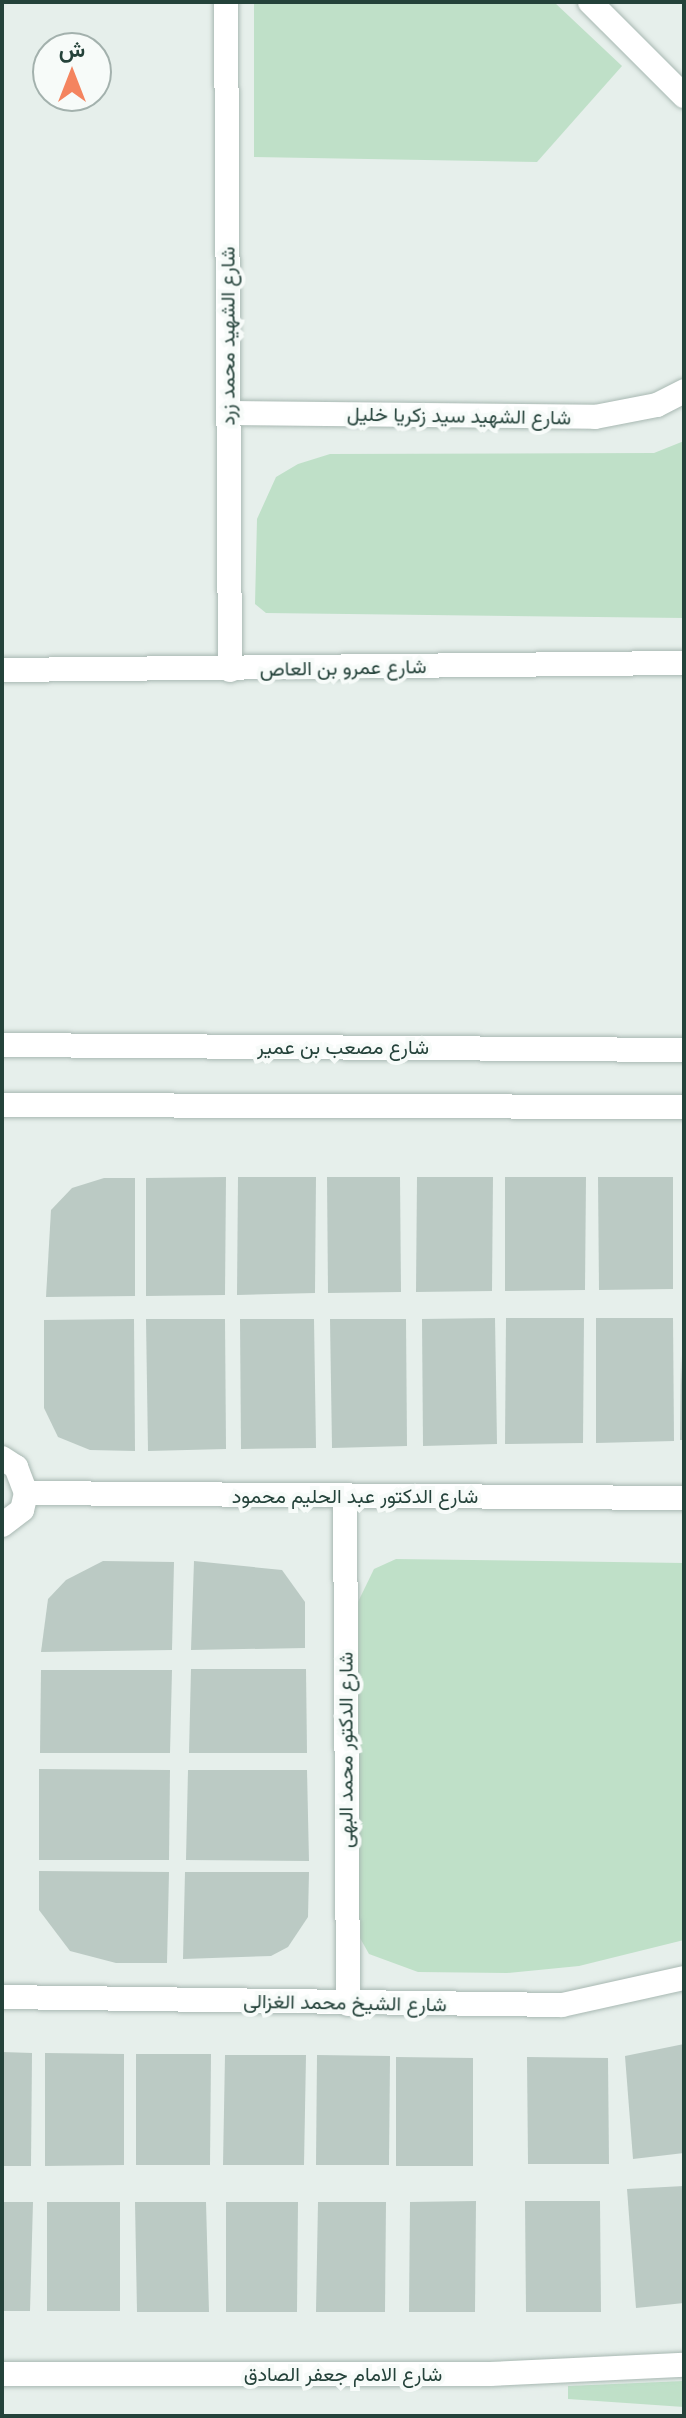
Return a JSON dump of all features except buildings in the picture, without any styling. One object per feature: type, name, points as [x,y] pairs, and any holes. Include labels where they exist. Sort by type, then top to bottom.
[{"type":"street","name":"شارع الشهيد محمد زرد","points":[[226,2],[230,670]]},
{"type":"street","points":[[590,2],[684,96]]},
{"type":"street","name":"شارع الشهيد سيد زكريا خليل","points":[[229,413],[595,417],[657,405],[684,391]]},
{"type":"street","name":"شارع عمرو بن العاص","points":[[2,670],[684,663]]},
{"type":"street","name":"شارع مصعب بن عمير","points":[[2,1045],[684,1050]]},
{"type":"street","points":[[2,1105],[684,1107]]},
{"type":"street","points":[[2,1458],[16,1467],[26,1493],[22,1510],[2,1525]]},
{"type":"street","name":"شارع الدكتور عبد الحليم محمود","points":[[26,1493],[684,1498]]},
{"type":"street","name":"شارع الدكتور محمد البهى","points":[[345,1496],[348,2004]]},
{"type":"street","name":"شارع الشيخ محمد الغزالى","points":[[2,1997],[562,2005],[684,1978]]},
{"type":"street","name":"شارع الامام جعفر الصادق","points":[[2,2374],[490,2374],[684,2365]]},
{"type":"green space","points":[[254,2],[554,2],[622,66],[537,162],[254,157]]},
{"type":"green space","points":[[684,441],[684,618],[266,613],[255,604],[257,519],[276,477],[298,464],[330,454],[654,453]]},
{"type":"green space","points":[[396,1559],[684,1563],[684,1940],[579,1966],[507,1973],[418,1972],[369,1954],[356,1931],[357,1604],[374,1569]]},
{"type":"green space","points":[[684,2381],[684,2407],[568,2399],[568,2386]]}]
